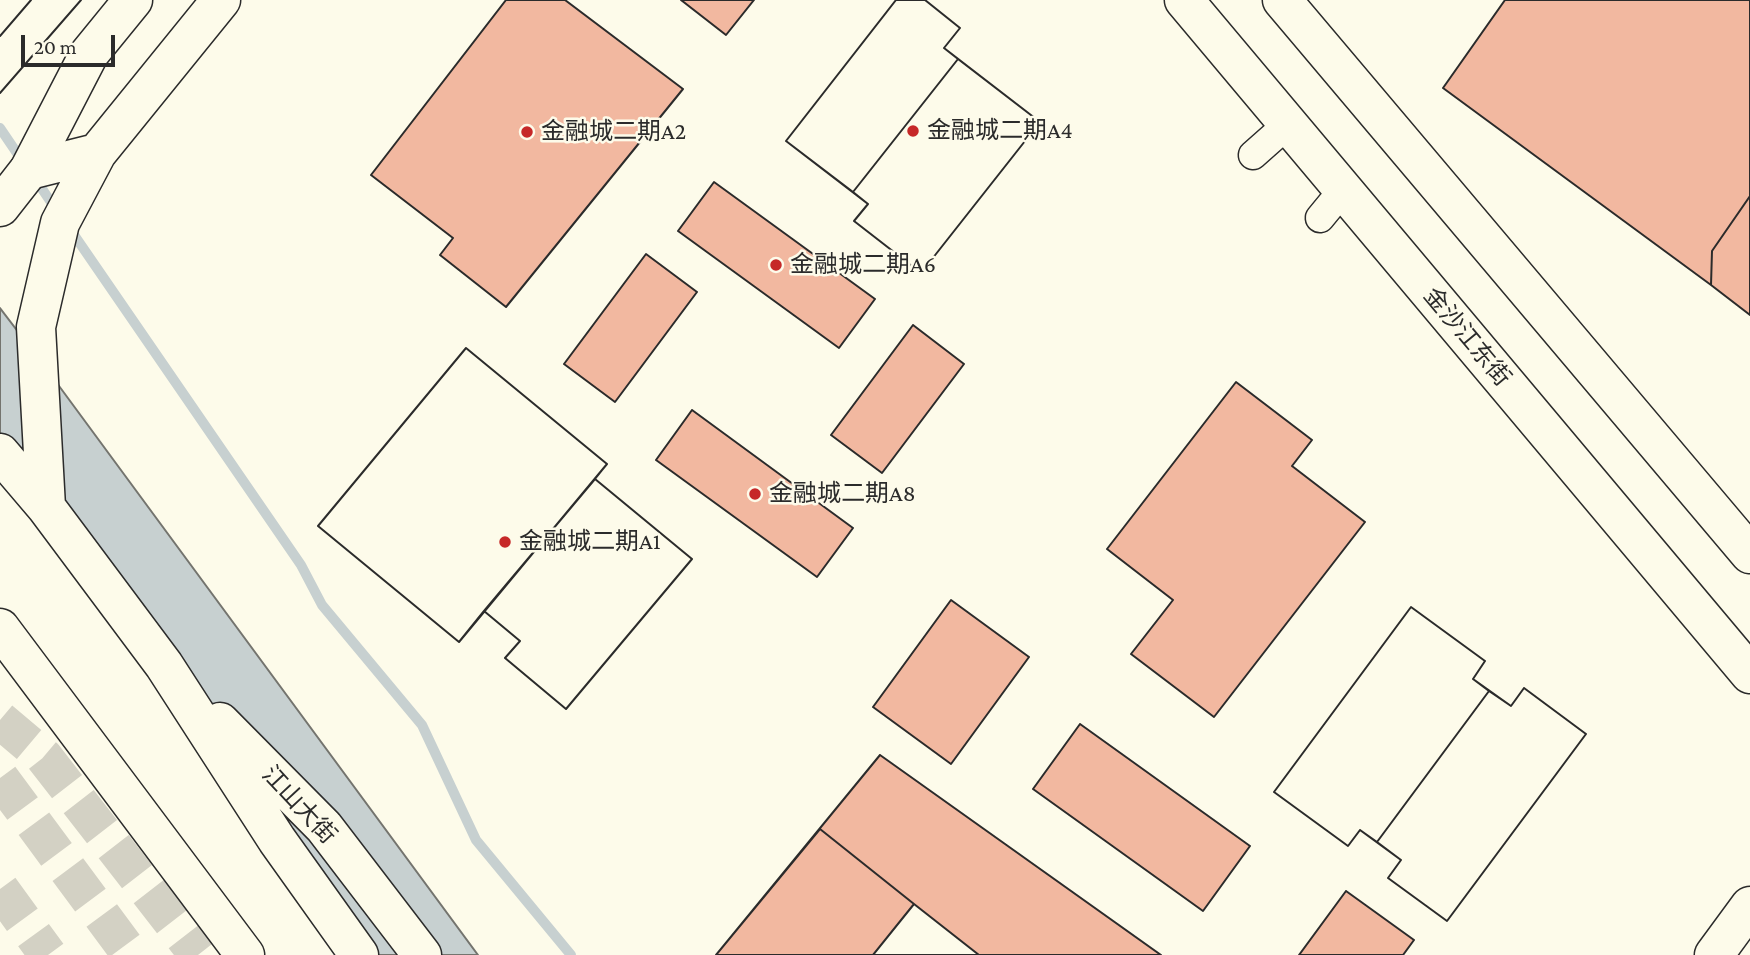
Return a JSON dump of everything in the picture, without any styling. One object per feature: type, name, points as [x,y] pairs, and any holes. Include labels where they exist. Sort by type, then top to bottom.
[{"type":"main road","points":[[0,207],[29,170],[89,54],[133,0]]},
{"type":"main road","points":[[46,507],[36,327],[60,223],[97,153],[220,0]]},
{"type":"main road","name":"金沙江东街","points":[[1184,0],[1288,124],[1331,204],[1750,674]]},
{"type":"main road","points":[[1282,0],[1750,554]]},
{"type":"main road","points":[[29,170],[97,153]]},
{"type":"main road","name":"江山大街","points":[[0,453],[46,507],[164,665],[276,841],[359,955]]},
{"type":"main road","points":[[0,628],[245,955]]},
{"type":"main road","name":"江山大街","points":[[164,665],[324,827],[422,955]]},
{"type":"main road","points":[[1714,955],[1750,906]]},
{"type":"street","points":[[1253,155],[1288,124]]},
{"type":"shaded area","points":[[0,308],[478,955],[366,955],[0,440]]},
{"type":"building","name":"金融城二期A2","points":[[506,0],[565,0],[683,89],[506,307],[440,255],[453,238],[371,175]]},
{"type":"building","points":[[681,0],[754,0],[726,35]]},
{"type":"building","name":"金融城二期A4","points":[[896,0],[925,0],[960,28],[944,48],[1040,122],[921,273],[854,221],[868,204],[786,141]]},
{"type":"building","points":[[896,0],[925,0],[960,28],[944,48],[958,59],[853,192],[786,141]]},
{"type":"building","points":[[1505,0],[1750,0],[1750,196],[1712,251],[1711,285],[1443,88]]},
{"type":"building","points":[[958,59],[1040,122],[921,273],[854,221],[868,204],[853,192]]},
{"type":"building","name":"金融城二期A6","points":[[714,182],[875,299],[839,348],[678,231]]},
{"type":"building","points":[[1750,196],[1750,315],[1711,285],[1712,251]]},
{"type":"building","points":[[646,254],[697,292],[615,402],[564,364]]},
{"type":"building","points":[[913,325],[964,364],[882,473],[831,435]]},
{"type":"building","name":"金融城二期A1","points":[[466,348],[607,464],[595,479],[692,559],[566,709],[505,658],[520,641],[484,611],[459,642],[318,526]]},
{"type":"building","name":"金融城二期A1","points":[[466,348],[607,464],[459,642],[318,526]]},
{"type":"building","points":[[1236,382],[1312,440],[1292,466],[1365,522],[1214,717],[1131,654],[1173,600],[1107,549]]},
{"type":"building","name":"金融城二期A8","points":[[692,410],[853,528],[817,577],[656,460]]},
{"type":"building","points":[[595,479],[692,559],[566,709],[505,658],[520,641],[484,611]]},
{"type":"building","points":[[951,600],[1029,657],[951,764],[873,707]]},
{"type":"building","points":[[1411,607],[1485,661],[1473,679],[1511,706],[1524,688],[1586,734],[1447,921],[1388,878],[1401,860],[1360,830],[1348,846],[1274,792]]},
{"type":"building","points":[[1411,607],[1485,661],[1473,679],[1489,691],[1377,842],[1360,830],[1348,846],[1274,792]]},
{"type":"building","points":[[1524,688],[1586,734],[1447,921],[1388,878],[1401,860],[1377,842],[1489,691],[1511,706]]},
{"type":"building","points":[[1080,724],[1250,846],[1203,911],[1033,789]]},
{"type":"building","points":[[880,755],[1161,955],[716,955]]},
{"type":"building","points":[[820,829],[914,904],[979,955],[716,955]]},
{"type":"building","points":[[820,829],[914,904],[873,955],[716,955]]},
{"type":"building","points":[[1346,891],[1414,940],[1403,955],[1299,955]]},
{"type":"waterway","points":[[0,128],[23,162]]},
{"type":"waterway","points":[[34,177],[57,211]]},
{"type":"waterway","points":[[70,229],[301,565],[322,605],[422,725],[476,840],[571,955]]},
{"type":"tunnel","points":[[0,720],[44,757],[198,955]]},
{"type":"tunnel","points":[[0,778],[131,955]]},
{"type":"tunnel","points":[[0,889],[48,955]]},
{"type":"tram line","points":[[0,36],[31,0]]},
{"type":"tram line","points":[[0,93],[81,0]]},
{"type":"place","name":"金融城二期A4","points":[[913,131]]},
{"type":"place","name":"金融城二期A2","points":[[527,132]]},
{"type":"place","name":"金融城二期A6","points":[[776,265]]},
{"type":"place","name":"金融城二期A8","points":[[755,494]]},
{"type":"place","name":"金融城二期A1","points":[[505,542]]}]
